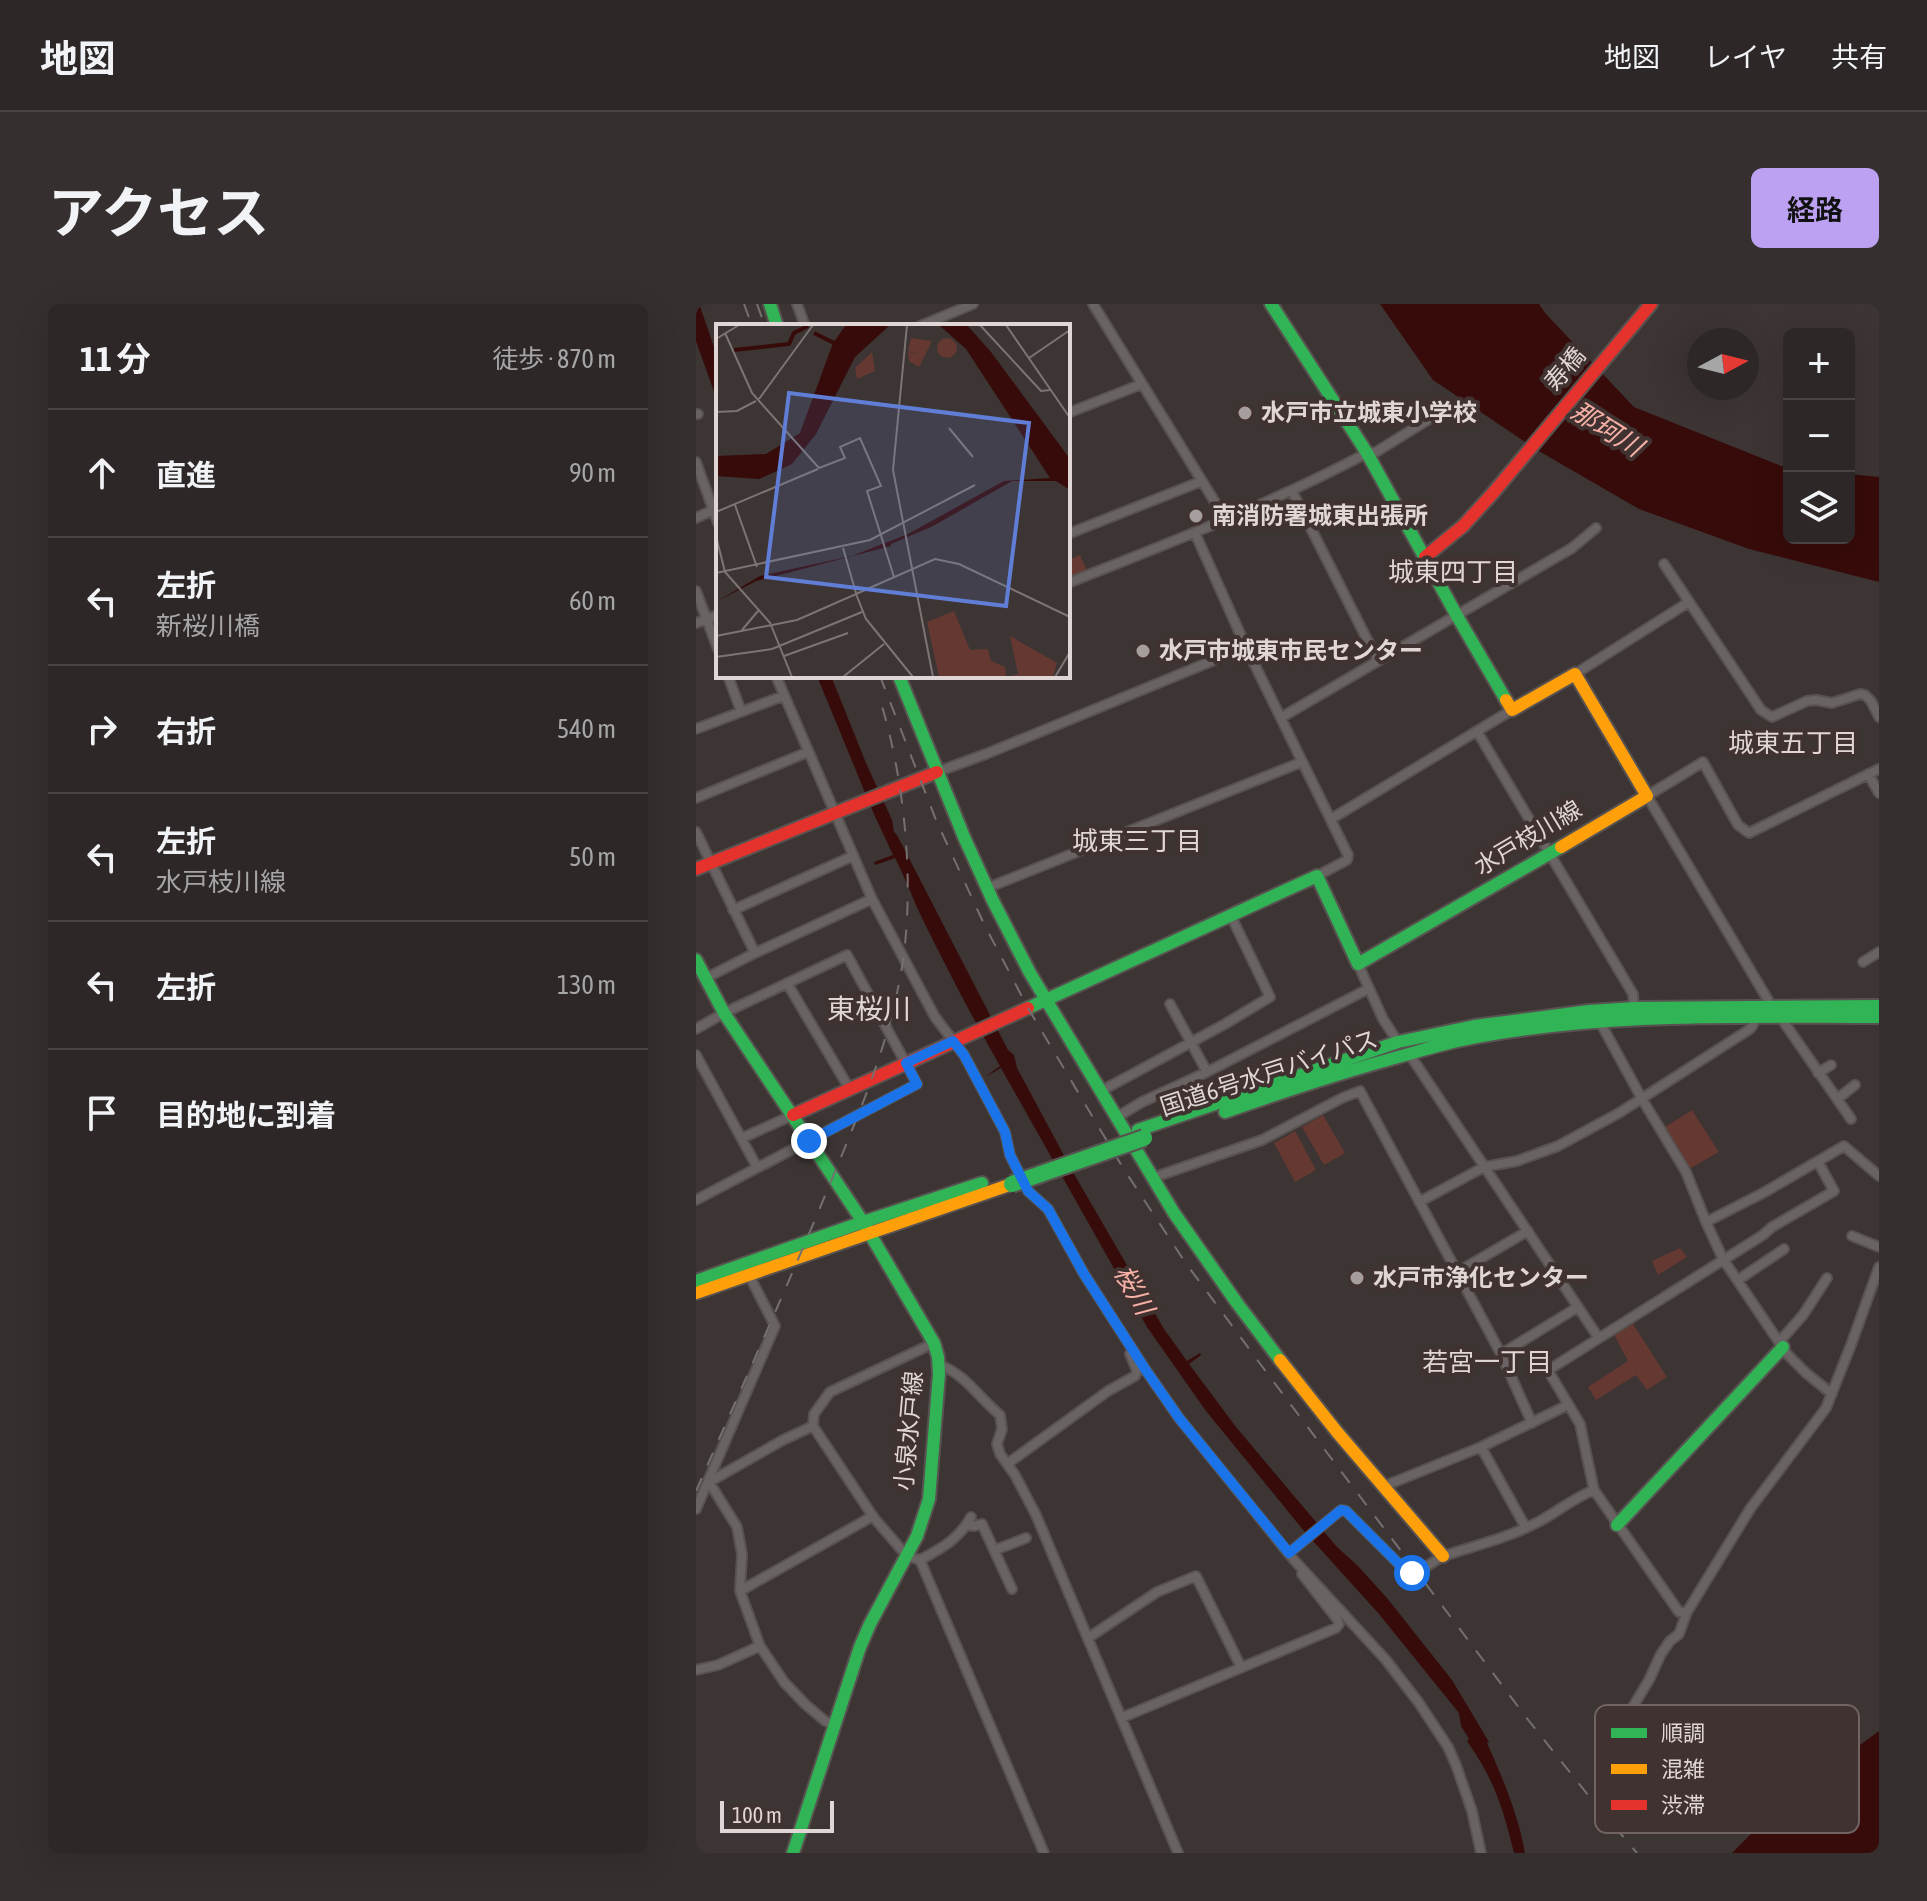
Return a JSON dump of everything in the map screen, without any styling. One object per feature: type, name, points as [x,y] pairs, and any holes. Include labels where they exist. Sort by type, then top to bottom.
[{"type":"main road","points":[[770,304],[776,324]]},
{"type":"main road","points":[[1271,304],[1367,453],[1512,710],[1575,674],[1647,796]]},
{"type":"main road","name":"寿橋","points":[[1425,557],[1463,526],[1651,304]]},
{"type":"main road","points":[[900,678],[937,772],[1008,932],[1045,1001],[1152,1178],[1244,1313],[1343,1440],[1443,1556]]},
{"type":"main road","points":[[703,866],[937,772]]},
{"type":"main road","name":"水戸枝川線","points":[[1358,964],[1647,796]]},
{"type":"main road","points":[[793,1115],[1317,876],[1358,964]]},
{"type":"main road","name":"小泉水戸線","points":[[696,960],[724,1013],[866,1228],[934,1343],[940,1365],[931,1488],[914,1558],[870,1624],[860,1647],[793,1853]]},
{"type":"main road","name":"国道6号水戸バイパス","points":[[1404,1048],[1600,1021],[1769,1015],[1879,1006]]},
{"type":"main road","name":"国道6号水戸バイパス","points":[[696,1281],[866,1228],[1404,1048],[1511,1020],[1635,1008],[1879,1017]]},
{"type":"main road","name":"国道6号水戸バイパス","points":[[696,1293],[866,1228]]},
{"type":"main road","points":[[1617,1525],[1781,1344]]},
{"type":"street","points":[[797,304],[804,324]]},
{"type":"street","points":[[925,324],[973,304]]},
{"type":"street","points":[[1093,304],[1226,520]]},
{"type":"street","points":[[1070,412],[1142,384]]},
{"type":"street","points":[[1070,582],[1226,520],[1367,453],[1376,452],[1440,410]]},
{"type":"street","points":[[696,462],[716,518]]},
{"type":"street","points":[[1070,533],[1202,481]]},
{"type":"street","points":[[1292,491],[1378,661]]},
{"type":"street","points":[[696,518],[713,510]]},
{"type":"street","points":[[1282,717],[1572,548],[1596,528]]},
{"type":"street","points":[[1195,533],[1246,647],[1348,855],[1347,860],[1317,876]]},
{"type":"street","points":[[1664,564],[1761,710],[1772,717],[1807,701],[1832,703],[1860,694],[1871,701],[1879,717]]},
{"type":"street","points":[[696,591],[716,644]]},
{"type":"street","points":[[1575,674],[1689,602]]},
{"type":"street","points":[[696,623],[716,616]]},
{"type":"street","points":[[937,772],[1246,647]]},
{"type":"street","points":[[729,678],[741,711]]},
{"type":"street","points":[[777,678],[808,752],[840,809],[853,856],[872,899],[935,1017],[956,1040],[1005,1132],[1010,1155],[1028,1191],[1048,1209],[1084,1274],[1179,1418],[1291,1554],[1386,1660],[1435,1726],[1448,1747],[1465,1788],[1480,1852]]},
{"type":"street","points":[[696,729],[783,696]]},
{"type":"street","points":[[1331,819],[1512,710]]},
{"type":"street","points":[[1478,733],[1633,994],[1635,1008]]},
{"type":"street","points":[[696,798],[808,752]]},
{"type":"street","points":[[987,888],[1302,762]]},
{"type":"street","points":[[1851,1119],[1818,1073],[1769,1015],[1721,919],[1647,796],[1703,762],[1738,825],[1749,833],[1879,769]]},
{"type":"street","points":[[1868,774],[1879,793]]},
{"type":"street","points":[[696,832],[703,866],[733,910],[755,953]]},
{"type":"street","points":[[733,910],[853,856]]},
{"type":"street","points":[[706,978],[872,899]]},
{"type":"street","points":[[1101,1091],[1270,997],[1231,916]]},
{"type":"street","points":[[1863,962],[1879,952]]},
{"type":"street","points":[[696,1029],[847,955],[917,1084],[696,1200]]},
{"type":"street","points":[[1358,964],[1383,1019],[1598,1337]]},
{"type":"street","points":[[787,983],[849,1088]]},
{"type":"street","points":[[1117,1117],[1368,989]]},
{"type":"street","points":[[1170,1004],[1207,1072]]},
{"type":"street","points":[[1419,1202],[1484,1167],[1526,1158],[1558,1146],[1642,1099],[1769,1015]]},
{"type":"street","points":[[1600,1021],[1686,1172],[1723,1259],[1781,1344],[1806,1373],[1832,1394]]},
{"type":"street","points":[[697,1058],[757,1167]]},
{"type":"street","points":[[1818,1073],[1831,1065]]},
{"type":"street","points":[[1837,1099],[1855,1085]]},
{"type":"street","points":[[1152,1178],[1262,1140],[1360,1091],[1501,1354],[1532,1423]]},
{"type":"street","points":[[742,1138],[793,1115]]},
{"type":"street","points":[[1706,1222],[1844,1146],[1879,1176]]},
{"type":"street","points":[[1687,1612],[1679,1612],[1594,1490],[1580,1424],[1549,1372],[1598,1337],[1834,1191],[1818,1162]]},
{"type":"street","points":[[1461,1270],[1528,1231]]},
{"type":"street","points":[[1852,1236],[1879,1247]]},
{"type":"street","points":[[1738,1280],[1784,1249]]},
{"type":"street","points":[[1634,1705],[1661,1654],[1679,1634],[1687,1612],[1750,1509],[1826,1408],[1879,1267]]},
{"type":"street","points":[[696,1509],[775,1326],[749,1275]]},
{"type":"street","points":[[1781,1344],[1827,1278]]},
{"type":"street","points":[[1501,1354],[1578,1307]]},
{"type":"street","points":[[1007,1464],[1108,1391],[1135,1376],[1137,1371],[1127,1341]]},
{"type":"street","points":[[934,1343],[830,1392],[814,1414],[813,1426],[873,1516],[914,1558],[1044,1853]]},
{"type":"street","points":[[940,1365],[951,1369],[975,1388],[1000,1415],[1002,1429],[997,1444],[1000,1454],[1036,1515],[1178,1853]]},
{"type":"street","points":[[1382,1487],[1481,1447],[1568,1405]]},
{"type":"street","points":[[709,1482],[813,1426]]},
{"type":"street","points":[[1481,1447],[1526,1528]]},
{"type":"street","points":[[709,1482],[737,1527],[742,1554],[740,1591],[760,1646],[784,1682],[825,1721],[835,1725]]},
{"type":"street","points":[[1291,1554],[1341,1510],[1346,1511],[1407,1572],[1424,1569],[1443,1556],[1488,1544],[1526,1528],[1594,1490]]},
{"type":"street","points":[[740,1591],[873,1516]]},
{"type":"street","points":[[914,1558],[954,1540],[968,1521],[974,1526],[982,1524],[1012,1589]]},
{"type":"street","points":[[995,1550],[1026,1538]]},
{"type":"street","points":[[1121,1718],[1336,1628],[1339,1624],[1306,1582],[1291,1554]]},
{"type":"street","points":[[1088,1638],[1157,1592],[1196,1576],[1241,1667]]},
{"type":"street","points":[[696,1670],[718,1665],[760,1646]]},
{"type":"shaded area","points":[[1080,555],[1087,571],[1070,578],[1070,559]]},
{"type":"shaded area","points":[[1692,1110],[1719,1152],[1689,1169],[1665,1127]]},
{"type":"shaded area","points":[[1323,1115],[1345,1153],[1324,1165],[1302,1127]]},
{"type":"shaded area","points":[[1295,1131],[1316,1170],[1295,1182],[1274,1143]]},
{"type":"shaded area","points":[[1680,1248],[1687,1257],[1658,1275],[1652,1261]]},
{"type":"shaded area","points":[[1633,1324],[1667,1377],[1647,1390],[1636,1375],[1596,1400],[1588,1387],[1628,1361],[1614,1335]]},
{"type":"water","points":[[696,304],[700,306],[716,353],[716,397],[696,341]]},
{"type":"water","name":"那珂川","points":[[1380,304],[1539,304],[1634,407],[1783,466],[1783,544],[1855,544],[1855,475],[1879,477],[1879,582],[1749,549],[1639,509],[1537,450],[1433,380]]},
{"type":"water","name":"桜川","points":[[818,678],[832,678],[892,820],[894,832],[1074,1174],[1164,1329],[1187,1361],[1200,1353],[1189,1364],[1236,1427],[1337,1547],[1387,1598],[1452,1680],[1489,1742],[1514,1811],[1525,1853],[1514,1853],[1496,1794],[1467,1741],[1469,1739],[1461,1726],[1459,1713],[1206,1411],[1147,1327],[1001,1068],[985,1077],[1000,1066],[940,954],[895,858],[875,865],[874,862],[893,855]]},
{"type":"water","points":[[1879,1731],[1879,1853],[1732,1853],[1752,1833],[1859,1833],[1859,1746]]},
{"type":"railway","points":[[744,304],[751,324]]},
{"type":"railway","points":[[757,304],[764,324]]},
{"type":"railway","points":[[881,678],[936,820],[984,924],[1028,1008],[1123,1168],[1185,1262],[1261,1365],[1529,1721],[1595,1804]]},
{"type":"railway","points":[[696,1491],[850,1136],[871,1081],[896,996],[906,935],[907,868],[902,800],[881,703]]},
{"type":"railway","points":[[1620,1833],[1637,1853]]},
{"type":"traffic: fast","points":[[770,304],[776,324]]},
{"type":"traffic: fast","points":[[1271,304],[1367,453],[1506,700]]},
{"type":"traffic: fast","points":[[900,678],[964,837],[1030,973],[1174,1213],[1280,1360]]},
{"type":"traffic: fast","points":[[1028,1008],[1317,876],[1358,964],[1561,847]]},
{"type":"traffic: fast","points":[[696,960],[724,1013],[863,1222],[934,1343],[938,1357],[929,1499],[917,1536],[860,1647],[793,1853]]},
{"type":"traffic: fast","points":[[1138,1130],[1398,1042],[1474,1026],[1635,1008],[1879,1006]]},
{"type":"traffic: fast","points":[[1225,1112],[1430,1048],[1514,1031],[1617,1020],[1879,1017]]},
{"type":"traffic: fast","points":[[1012,1184],[1144,1138]]},
{"type":"traffic: fast","points":[[696,1281],[982,1183]]},
{"type":"traffic: fast","points":[[1617,1525],[1783,1347]]},
{"type":"traffic: slow","points":[[1506,700],[1512,710],[1575,674],[1647,796],[1561,847]]},
{"type":"traffic: slow","points":[[696,1293],[1012,1184]]},
{"type":"traffic: slow","points":[[1280,1360],[1443,1556]]},
{"type":"traffic: jam","points":[[1425,557],[1463,526],[1493,493],[1651,304]]},
{"type":"traffic: jam","points":[[696,869],[937,772]]},
{"type":"traffic: jam","points":[[793,1115],[1028,1008]]},
{"type":"place","name":"水戸市立城東小学校","points":[[1245,413]]},
{"type":"place","name":"南消防署城東出張所","points":[[1196,516]]},
{"type":"place","name":"水戸市城東市民センター","points":[[1143,651]]},
{"type":"place","name":"水戸市浄化センター","points":[[1357,1278]]},
{"type":"district","name":"城東四丁目","points":[[1453,572]]},
{"type":"district","name":"城東五丁目","points":[[1793,743]]},
{"type":"district","name":"城東三丁目","points":[[1137,841]]},
{"type":"district","name":"東桜川","points":[[869,1009]]},
{"type":"district","name":"若宮一丁目","points":[[1487,1362]]},
{"type":"route","points":[[809,1141],[917,1084],[906,1063],[953,1041],[964,1055],[1005,1132],[1010,1155],[1028,1191],[1048,1209],[1084,1274],[1179,1418],[1289,1553],[1341,1510],[1346,1511],[1407,1572],[1412,1573]]}]
